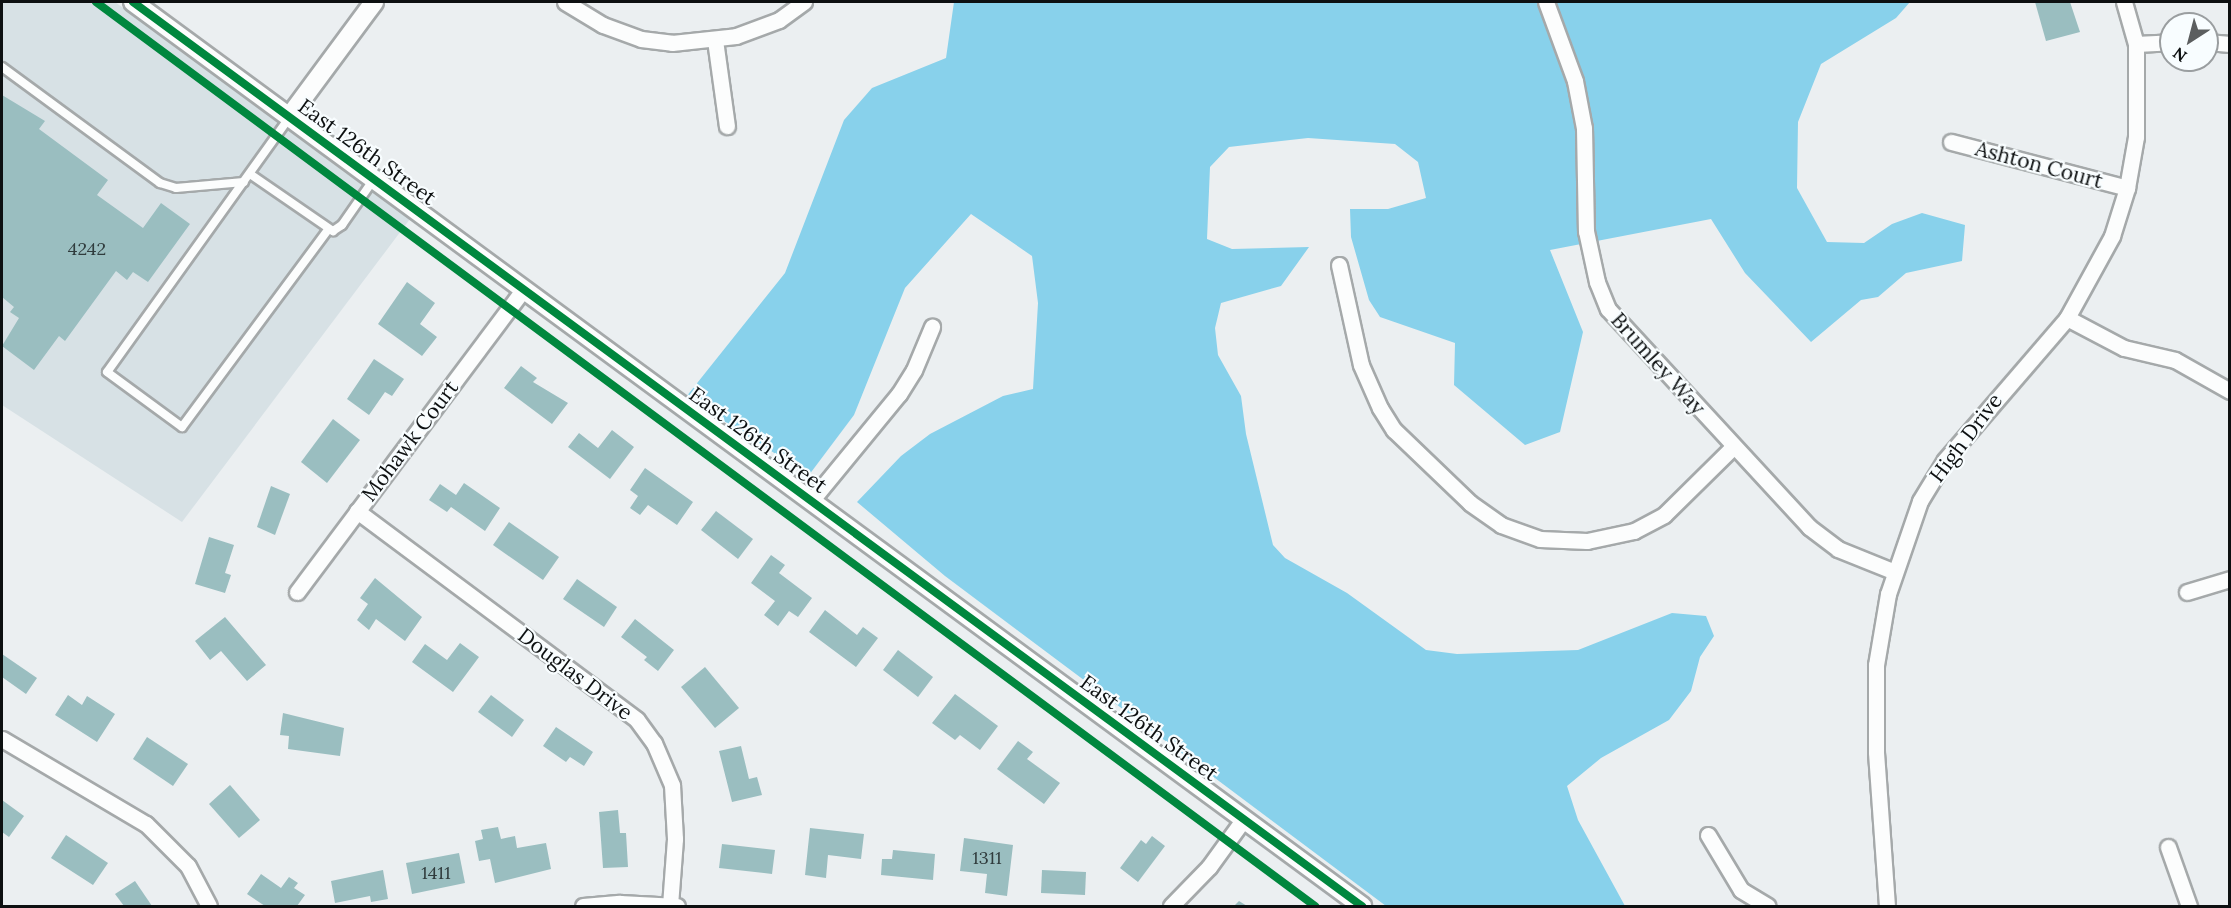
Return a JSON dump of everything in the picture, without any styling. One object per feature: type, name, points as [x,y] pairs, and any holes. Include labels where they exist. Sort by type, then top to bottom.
[{"type":"street","name":"East 126th Street","points":[[133,2],[1362,906]]},
{"type":"street","points":[[289,117],[374,2]]},
{"type":"street","points":[[565,2],[603,25],[641,39],[672,43],[715,40],[779,20],[804,2]]},
{"type":"street","name":"Brumley Way","points":[[1546,2],[1575,81],[1584,128],[1586,231],[1597,282],[1620,324],[1809,527],[1838,549],[1895,572]]},
{"type":"street","name":"High Drive","points":[[1887,906],[1876,752],[1876,665],[1895,572],[1920,501],[1945,460],[2067,318],[2112,236],[2127,188],[2136,137],[2136,44],[2124,2]]},
{"type":"street","points":[[715,40],[727,126]]},
{"type":"street","points":[[2136,44],[2159,43]]},
{"type":"street","name":"Ashton Court","points":[[1951,142],[2127,188]]},
{"type":"street","points":[[1338,265],[1361,365],[1380,408],[1394,430],[1470,503],[1501,525],[1540,539],[1587,542],[1634,531],[1664,514],[1733,447]]},
{"type":"street","name":"Mohawk Court","points":[[297,592],[523,290]]},
{"type":"street","points":[[2067,318],[2124,348],[2175,360],[2229,391]]},
{"type":"street","points":[[811,501],[899,394],[914,370],[932,327]]},
{"type":"street","name":"Douglas Drive","points":[[357,512],[637,720],[654,743],[672,785],[675,839],[670,906]]},
{"type":"street","points":[[2187,592],[2229,579]]},
{"type":"street","points":[[2,740],[146,824],[188,866],[208,906]]},
{"type":"street","points":[[1171,906],[1209,867],[1243,819]]},
{"type":"street","points":[[1708,836],[1741,890],[1768,906]]},
{"type":"street","points":[[2168,847],[2189,906]]},
{"type":"street","points":[[583,906],[677,906]]},
{"type":"lane","points":[[2,67],[160,183],[176,188],[244,182]]},
{"type":"lane","points":[[289,117],[107,372],[182,427],[328,230],[342,225],[374,179]]},
{"type":"lane","points":[[250,174],[328,230]]},
{"type":"shaded area","points":[[2,2],[115,2],[410,219],[182,522],[2,405]]},
{"type":"shaded area","points":[[954,2],[1910,2],[1896,18],[1821,64],[1798,122],[1797,188],[1827,242],[1864,243],[1892,224],[1922,213],[1965,225],[1962,261],[1906,273],[1878,297],[1861,300],[1811,342],[1745,273],[1711,219],[1550,250],[1583,332],[1560,432],[1525,445],[1454,385],[1455,343],[1380,317],[1369,300],[1351,237],[1350,209],[1388,209],[1426,198],[1418,162],[1395,144],[1308,138],[1229,147],[1210,167],[1207,239],[1232,249],[1309,247],[1281,286],[1221,303],[1215,328],[1218,355],[1241,396],[1246,434],[1273,545],[1285,558],[1347,593],[1426,650],[1457,654],[1578,650],[1672,613],[1706,616],[1714,636],[1700,657],[1691,691],[1669,720],[1601,758],[1567,786],[1578,820],[1625,906],[1386,906],[945,576],[857,502],[901,456],[930,434],[1003,396],[1033,389],[1038,303],[1032,256],[971,214],[905,288],[854,415],[809,475],[686,397],[785,273],[844,120],[872,88],[946,58]]},
{"type":"building","points":[[2035,2],[2070,2],[2080,32],[2046,41]]},
{"type":"building","points":[[2,95],[45,121],[39,129],[108,180],[97,195],[143,228],[161,203],[190,224],[148,282],[133,272],[127,280],[116,271],[65,341],[59,336],[34,370],[2,346],[19,318],[10,312],[14,307],[2,297]]},
{"type":"building","points":[[407,282],[435,303],[420,324],[437,337],[422,356],[378,324]]},
{"type":"building","points":[[374,359],[404,379],[392,396],[385,392],[369,415],[347,399]]},
{"type":"building","points":[[521,366],[537,378],[533,382],[568,403],[552,424],[504,388]]},
{"type":"building","points":[[333,419],[360,440],[327,483],[301,462]]},
{"type":"building","points":[[612,430],[634,447],[610,479],[568,447],[579,433],[598,448]]},
{"type":"building","points":[[645,468],[693,502],[677,525],[648,505],[640,515],[630,508],[638,496],[630,490]]},
{"type":"building","points":[[464,483],[500,508],[485,531],[451,507],[447,512],[429,500],[440,484],[456,495]]},
{"type":"building","points":[[271,486],[290,494],[275,535],[257,527]]},
{"type":"building","points":[[716,511],[753,539],[738,559],[701,530]]},
{"type":"building","points":[[509,522],[559,557],[543,580],[493,545]]},
{"type":"building","points":[[209,537],[234,545],[225,573],[231,575],[225,593],[195,584]]},
{"type":"building","points":[[771,555],[785,565],[779,573],[812,598],[798,617],[789,611],[778,626],[764,615],[775,601],[751,583]]},
{"type":"building","points":[[375,578],[422,617],[405,641],[376,619],[369,630],[357,620],[368,604],[360,598]]},
{"type":"building","points":[[577,579],[617,607],[604,627],[563,599]]},
{"type":"building","points":[[825,610],[857,635],[863,627],[878,638],[856,667],[809,632]]},
{"type":"building","points":[[225,617],[266,665],[247,681],[221,651],[210,660],[195,641]]},
{"type":"building","points":[[635,619],[674,650],[658,671],[644,660],[647,657],[621,637]]},
{"type":"building","points":[[460,643],[479,657],[453,692],[412,662],[425,644],[447,660]]},
{"type":"building","points":[[898,650],[933,677],[918,697],[883,670]]},
{"type":"building","points":[[2,654],[37,678],[26,694],[2,677]]},
{"type":"building","points":[[705,667],[739,708],[715,728],[681,687]]},
{"type":"building","points":[[955,694],[998,726],[980,750],[960,735],[955,740],[932,723]]},
{"type":"building","points":[[68,695],[82,705],[87,696],[115,714],[97,742],[55,715]]},
{"type":"building","points":[[491,695],[524,720],[512,737],[478,712]]},
{"type":"building","points":[[283,713],[344,728],[340,756],[288,749],[289,736],[280,735]]},
{"type":"building","points":[[556,727],[593,752],[584,766],[570,757],[566,762],[543,746]]},
{"type":"building","points":[[147,737],[188,764],[173,786],[133,759]]},
{"type":"building","points":[[1018,741],[1033,752],[1027,759],[1060,783],[1044,804],[997,769]]},
{"type":"building","points":[[741,746],[749,779],[757,777],[762,795],[732,802],[719,751]]},
{"type":"building","points":[[230,785],[260,820],[239,838],[209,804]]},
{"type":"building","points":[[2,800],[24,816],[9,837],[2,832]]},
{"type":"building","points":[[618,810],[620,833],[626,833],[628,867],[603,868],[599,812]]},
{"type":"building","points":[[498,827],[501,839],[515,836],[517,848],[546,843],[551,869],[495,883],[490,859],[479,861],[475,841],[483,839],[481,830]]},
{"type":"building","points":[[810,828],[864,834],[861,859],[828,855],[826,878],[805,875]]},
{"type":"building","points":[[66,835],[108,863],[93,885],[51,858]]},
{"type":"building","points":[[1152,836],[1165,846],[1138,882],[1120,868],[1141,840],[1146,844]]},
{"type":"building","points":[[964,838],[1013,845],[1007,896],[985,893],[987,874],[960,871]]},
{"type":"building","points":[[722,844],[775,850],[772,874],[719,868]]},
{"type":"building","points":[[893,850],[935,854],[933,880],[881,875],[882,859],[892,859]]},
{"type":"building","points":[[459,853],[465,883],[412,894],[406,863]]},
{"type":"building","points":[[383,870],[388,899],[371,902],[370,896],[335,903],[331,881]]},
{"type":"building","points":[[1042,870],[1086,872],[1085,895],[1041,893]]},
{"type":"building","points":[[261,874],[281,888],[289,877],[298,883],[294,888],[305,895],[297,906],[265,906],[247,894]]},
{"type":"building","points":[[135,881],[152,906],[124,906],[115,894]]},
{"type":"building","points":[[1239,901],[1247,906],[1234,906]]},
{"type":"cycle path","points":[[96,2],[1315,906]]},
{"type":"cycle path","points":[[133,2],[1362,906]]}]
